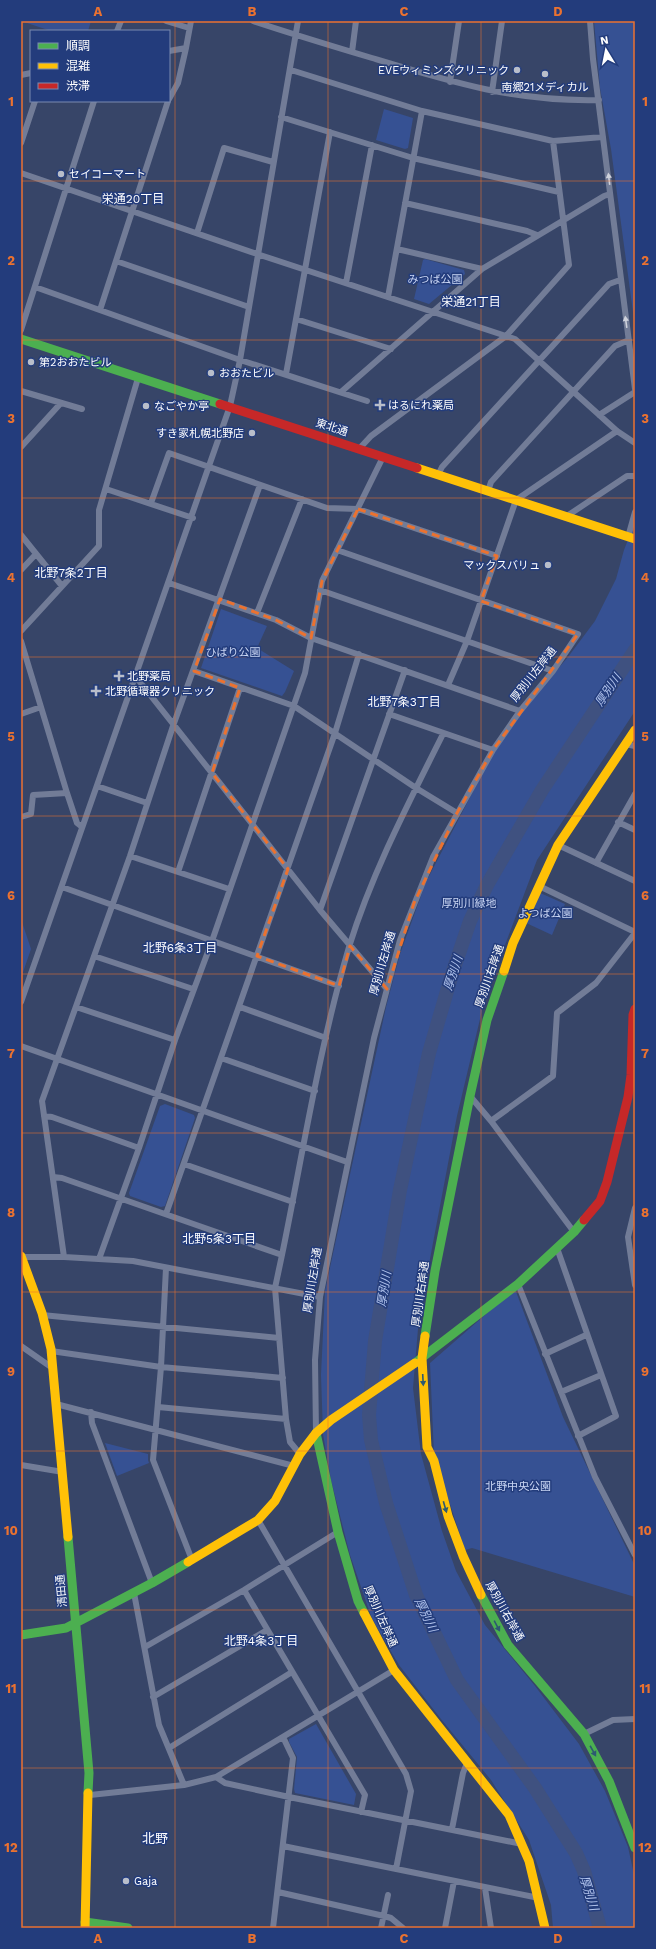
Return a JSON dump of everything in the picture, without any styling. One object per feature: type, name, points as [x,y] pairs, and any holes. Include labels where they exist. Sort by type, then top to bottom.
[{"type":"street","points":[[166,21],[190,24],[178,83],[170,98]]},
{"type":"street","points":[[253,21],[450,82],[492,92],[519,97],[599,100]]},
{"type":"street","points":[[21,1002],[210,467],[230,406],[240,360],[273,162],[291,70],[298,21]]},
{"type":"street","points":[[352,52],[356,21]]},
{"type":"street","points":[[450,82],[459,21]]},
{"type":"street","points":[[492,92],[502,21]]},
{"type":"street","points":[[590,21],[592,59],[599,100],[620,280],[635,390],[599,415]]},
{"type":"street","points":[[170,51],[186,48]]},
{"type":"street","points":[[291,70],[422,111],[553,141],[603,137]]},
{"type":"street","points":[[21,143],[35,102]]},
{"type":"street","points":[[21,330],[94,102]]},
{"type":"street","points":[[100,310],[168,102]]},
{"type":"street","points":[[388,297],[422,111]]},
{"type":"street","points":[[281,117],[413,158],[559,192]]},
{"type":"street","points":[[286,374],[330,132]]},
{"type":"street","points":[[359,449],[371,436],[506,336],[569,265],[553,141]]},
{"type":"street","points":[[346,284],[372,145]]},
{"type":"street","points":[[197,233],[224,148],[273,162]]},
{"type":"street","points":[[21,173],[346,284],[515,339],[616,431],[635,443]]},
{"type":"street","points":[[341,392],[482,269],[564,218],[610,194]]},
{"type":"street","points":[[405,203],[526,231],[536,235]]},
{"type":"street","points":[[397,249],[482,269]]},
{"type":"street","points":[[116,261],[249,307]]},
{"type":"street","points":[[438,475],[442,467],[609,284],[620,280]]},
{"type":"street","points":[[35,288],[240,360],[367,401]]},
{"type":"street","points":[[296,319],[391,349]]},
{"type":"street","name":"東北通","points":[[21,339],[631,538]]},
{"type":"street","points":[[488,491],[492,482],[615,346],[629,340]]},
{"type":"street","points":[[21,631],[99,546],[100,510],[138,378]]},
{"type":"street","points":[[21,391],[82,409]]},
{"type":"street","points":[[21,447],[61,403]]},
{"type":"street","points":[[448,685],[467,641],[516,500],[616,431]]},
{"type":"street","points":[[151,503],[169,453],[327,508],[358,509],[496,556]]},
{"type":"street","points":[[99,1259],[305,673],[320,590],[337,550],[383,457]]},
{"type":"street","points":[[567,516],[627,476],[635,476]]},
{"type":"street","points":[[64,1257],[42,1101],[130,856],[173,726],[260,485]]},
{"type":"street","points":[[106,489],[192,518]]},
{"type":"street","points":[[257,613],[302,499]]},
{"type":"street","points":[[631,538],[635,512]]},
{"type":"street","points":[[21,535],[62,586]]},
{"type":"street","points":[[337,550],[481,600]]},
{"type":"street","points":[[21,570],[36,554]]},
{"type":"street","points":[[169,583],[220,599],[276,620],[311,638],[520,710]]},
{"type":"street","points":[[320,590],[553,671]]},
{"type":"street","name":"厚別川左岸通","points":[[481,600],[578,634],[553,671],[520,710],[493,750],[434,856],[400,940],[387,989],[347,1162],[320,1297],[315,1360],[316,1433],[338,1532],[358,1601],[380,1646],[394,1670],[509,1815],[522,1844],[539,1898],[545,1928]]},
{"type":"street","points":[[21,641],[67,793],[77,822],[82,827]]},
{"type":"street","points":[[166,1214],[240,1008],[335,733],[359,654]]},
{"type":"street","points":[[320,910],[405,670]]},
{"type":"street","points":[[194,671],[294,706],[416,788],[457,813]]},
{"type":"street","points":[[136,677],[173,726],[320,910],[387,989]]},
{"type":"street","points":[[178,872],[240,688]]},
{"type":"street","points":[[21,714],[41,707]]},
{"type":"street","points":[[389,714],[443,734],[493,750]]},
{"type":"street","name":"厚別川右岸通","points":[[635,730],[558,845],[513,942],[487,1020],[470,1096],[436,1271],[426,1341],[422,1358],[427,1447],[434,1461],[448,1516],[463,1556],[481,1595],[508,1645],[584,1734],[609,1780],[635,1845]]},
{"type":"street","points":[[300,1454],[290,1442],[286,1419],[275,1288],[326,1038],[350,946],[381,860],[443,734]]},
{"type":"street","points":[[625,744],[635,746]]},
{"type":"street","points":[[97,786],[147,803]]},
{"type":"street","points":[[21,817],[31,814],[33,795],[67,793]]},
{"type":"street","points":[[596,863],[635,794]]},
{"type":"street","points":[[618,822],[635,830]]},
{"type":"street","points":[[558,845],[635,881]]},
{"type":"street","points":[[130,856],[229,889]]},
{"type":"street","points":[[491,1121],[553,1076],[557,1013],[596,983],[635,933],[539,886]]},
{"type":"street","points":[[62,887],[339,986]]},
{"type":"street","points":[[94,956],[193,989]]},
{"type":"street","points":[[76,1007],[175,1040]]},
{"type":"street","points":[[240,1008],[326,1038]]},
{"type":"street","points":[[21,1635],[66,1628],[152,1583],[258,1520],[275,1501],[300,1454],[316,1433],[339,1415],[406,1371],[518,1284],[574,1232],[600,1201],[607,1182],[628,1097],[631,1075],[633,1015],[635,1009]]},
{"type":"street","points":[[21,1046],[347,1162]]},
{"type":"street","points":[[221,1058],[316,1091]]},
{"type":"street","points":[[470,1096],[491,1121],[574,1232]]},
{"type":"street","points":[[44,1116],[52,1117],[139,1148]]},
{"type":"street","points":[[184,1164],[293,1202]]},
{"type":"street","points":[[53,1177],[62,1178],[282,1255]]},
{"type":"street","points":[[635,1208],[628,1237],[635,1285]]},
{"type":"street","points":[[557,1248],[586,1335],[616,1416],[578,1436]]},
{"type":"street","points":[[21,1257],[64,1257],[133,1261],[320,1297]]},
{"type":"street","name":"清田通","points":[[21,1257],[42,1315],[51,1351],[63,1472],[88,1754],[90,1795],[85,1925]]},
{"type":"street","points":[[166,1268],[161,1367],[153,1460],[192,1560]]},
{"type":"street","points":[[518,1284],[578,1436],[606,1501],[635,1554]]},
{"type":"street","points":[[42,1315],[279,1338]]},
{"type":"street","points":[[545,1354],[586,1335]]},
{"type":"street","points":[[21,1346],[52,1367]]},
{"type":"street","points":[[51,1351],[161,1367],[283,1378]]},
{"type":"street","points":[[561,1392],[601,1375]]},
{"type":"street","points":[[56,1404],[294,1466]]},
{"type":"street","points":[[158,1407],[286,1419]]},
{"type":"street","points":[[91,1412],[92,1423],[152,1583]]},
{"type":"street","points":[[21,1465],[63,1472]]},
{"type":"street","points":[[258,1520],[410,1783],[411,1791],[396,1869]]},
{"type":"street","points":[[145,1647],[244,1590],[338,1532]]},
{"type":"street","points":[[244,1590],[365,1795],[362,1812]]},
{"type":"street","points":[[134,1593],[159,1725],[184,1785]]},
{"type":"street","points":[[153,1697],[267,1630]]},
{"type":"street","points":[[90,1795],[184,1785],[216,1777],[394,1670]]},
{"type":"street","points":[[169,1748],[292,1672]]},
{"type":"street","points":[[584,1734],[613,1720],[635,1720]]},
{"type":"street","points":[[273,1928],[293,1758],[283,1738]]},
{"type":"street","points":[[452,1829],[463,1773],[467,1762]]},
{"type":"street","points":[[216,1777],[225,1783],[289,1798],[522,1844]]},
{"type":"street","points":[[283,1846],[539,1898]]},
{"type":"street","points":[[445,1928],[454,1881]]},
{"type":"street","points":[[484,1888],[491,1928]]},
{"type":"street","points":[[278,1892],[391,1918],[403,1928]]},
{"type":"street","points":[[381,1928],[388,1895]]},
{"type":"street","points":[[85,1925],[128,1928]]},
{"type":"highlighted area","points":[[358,509],[497,556],[481,601],[578,634],[493,750],[457,813],[414,903],[387,989],[350,946],[339,986],[257,956],[288,869],[212,773],[240,688],[194,671],[220,599],[276,620],[311,638],[322,581]]},
{"type":"green space","points":[[21,21],[91,21],[88,30],[48,30]]},
{"type":"green space","points":[[594,21],[635,21],[635,327],[611,149],[600,88]]},
{"type":"green space","points":[[384,109],[413,118],[408,148],[405,149],[376,140]]},
{"type":"green space","name":"みつば公園","points":[[425,259],[464,270],[465,274],[429,304],[414,299],[423,260]]},
{"type":"green space","name":"厚別川緑地","points":[[635,522],[635,711],[537,860],[485,998],[457,1116],[419,1317],[413,1388],[421,1454],[442,1531],[456,1571],[485,1625],[535,1686],[579,1744],[605,1791],[628,1847],[635,1879],[635,1928],[553,1928],[551,1905],[529,1840],[491,1780],[399,1665],[372,1619],[350,1555],[331,1480],[323,1434],[321,1375],[325,1291],[386,1007],[400,954],[426,882],[492,755],[527,705],[568,657],[595,621],[616,579],[624,550]]},
{"type":"green space","name":"ひばり公園","points":[[221,609],[267,626],[257,648],[294,671],[282,696],[201,668]]},
{"type":"green space","name":"よつば公園","points":[[538,892],[565,904],[552,935],[524,922]]},
{"type":"green space","points":[[21,919],[31,949],[21,978]]},
{"type":"green space","points":[[165,1104],[194,1115],[195,1118],[165,1206],[161,1207],[130,1196],[129,1193],[160,1106]]},
{"type":"green space","name":"北野中央公園","points":[[515,1289],[563,1417],[635,1566],[635,1597],[472,1548],[465,1550],[434,1455],[430,1363]]},
{"type":"green space","points":[[105,1443],[148,1454],[149,1463],[117,1476]]},
{"type":"green space","points":[[316,1724],[356,1794],[354,1805],[295,1793],[294,1789],[297,1757],[289,1742],[289,1739]]},
{"type":"waterway","name":"厚別川","points":[[600,1928],[584,1871],[576,1853],[535,1788],[457,1680],[416,1595],[386,1503],[371,1440],[369,1415],[375,1341],[400,1190],[429,1053],[452,974],[470,921],[487,885],[542,790],[635,650]]},
{"type":"traffic: fast","points":[[21,339],[220,404]]},
{"type":"traffic: fast","points":[[425,1336],[435,1271],[470,1096],[487,1020],[504,971]]},
{"type":"traffic: fast","points":[[415,1363],[518,1284],[574,1232],[584,1220]]},
{"type":"traffic: fast","points":[[316,1433],[338,1532],[358,1601],[364,1613]]},
{"type":"traffic: fast","points":[[68,1537],[89,1773],[88,1793]]},
{"type":"traffic: fast","points":[[21,1635],[66,1628],[152,1583],[188,1562]]},
{"type":"traffic: fast","points":[[481,1595],[508,1645],[584,1734],[609,1781],[635,1848]]},
{"type":"traffic: fast","points":[[85,1922],[128,1928]]},
{"type":"traffic: slow","points":[[417,468],[635,539]]},
{"type":"traffic: slow","points":[[504,971],[513,943],[558,845],[635,730]]},
{"type":"traffic: slow","points":[[21,1256],[42,1313],[51,1349],[68,1537]]},
{"type":"traffic: slow","points":[[425,1336],[422,1358],[427,1447],[434,1461],[448,1516],[463,1556],[481,1595]]},
{"type":"traffic: slow","points":[[188,1562],[258,1520],[275,1501],[300,1454],[316,1433],[331,1420],[415,1363]]},
{"type":"traffic: slow","points":[[364,1613],[394,1670],[509,1815],[529,1861],[545,1928]]},
{"type":"traffic: slow","points":[[85,1928],[88,1793]]},
{"type":"traffic: jam","points":[[220,404],[417,468]]},
{"type":"traffic: jam","points":[[584,1220],[600,1201],[607,1182],[628,1097],[631,1075],[633,1015],[635,1009]]},
{"type":"place","name":"EVEウィミンズクリニック","points":[[517,70]]},
{"type":"place","name":"南郷21メディカル","points":[[545,74]]},
{"type":"place","name":"セイコーマート","points":[[61,174]]},
{"type":"place","name":"第2おおたビル","points":[[31,362]]},
{"type":"place","name":"おおたビル","points":[[211,373]]},
{"type":"place","name":"はるにれ薬局","points":[[380,405]]},
{"type":"place","name":"なごやか亭","points":[[146,406]]},
{"type":"place","name":"すき家札幌北野店","points":[[252,433]]},
{"type":"place","name":"マックスバリュ","points":[[548,565]]},
{"type":"place","name":"北野薬局","points":[[119,676]]},
{"type":"place","name":"北野循環器クリニック","points":[[96,691]]},
{"type":"place","name":"Gaja","points":[[126,1881]]},
{"type":"district","name":"栄通20丁目","points":[[133,199]]},
{"type":"district","name":"栄通21丁目","points":[[471,302]]},
{"type":"district","name":"北野7条2丁目","points":[[71,573]]},
{"type":"district","name":"北野7条3丁目","points":[[404,702]]},
{"type":"district","name":"北野6条3丁目","points":[[180,948]]},
{"type":"district","name":"北野5条3丁目","points":[[219,1239]]},
{"type":"district","name":"北野4条3丁目","points":[[261,1641]]},
{"type":"district","name":"北野","points":[[155,1838]]}]
